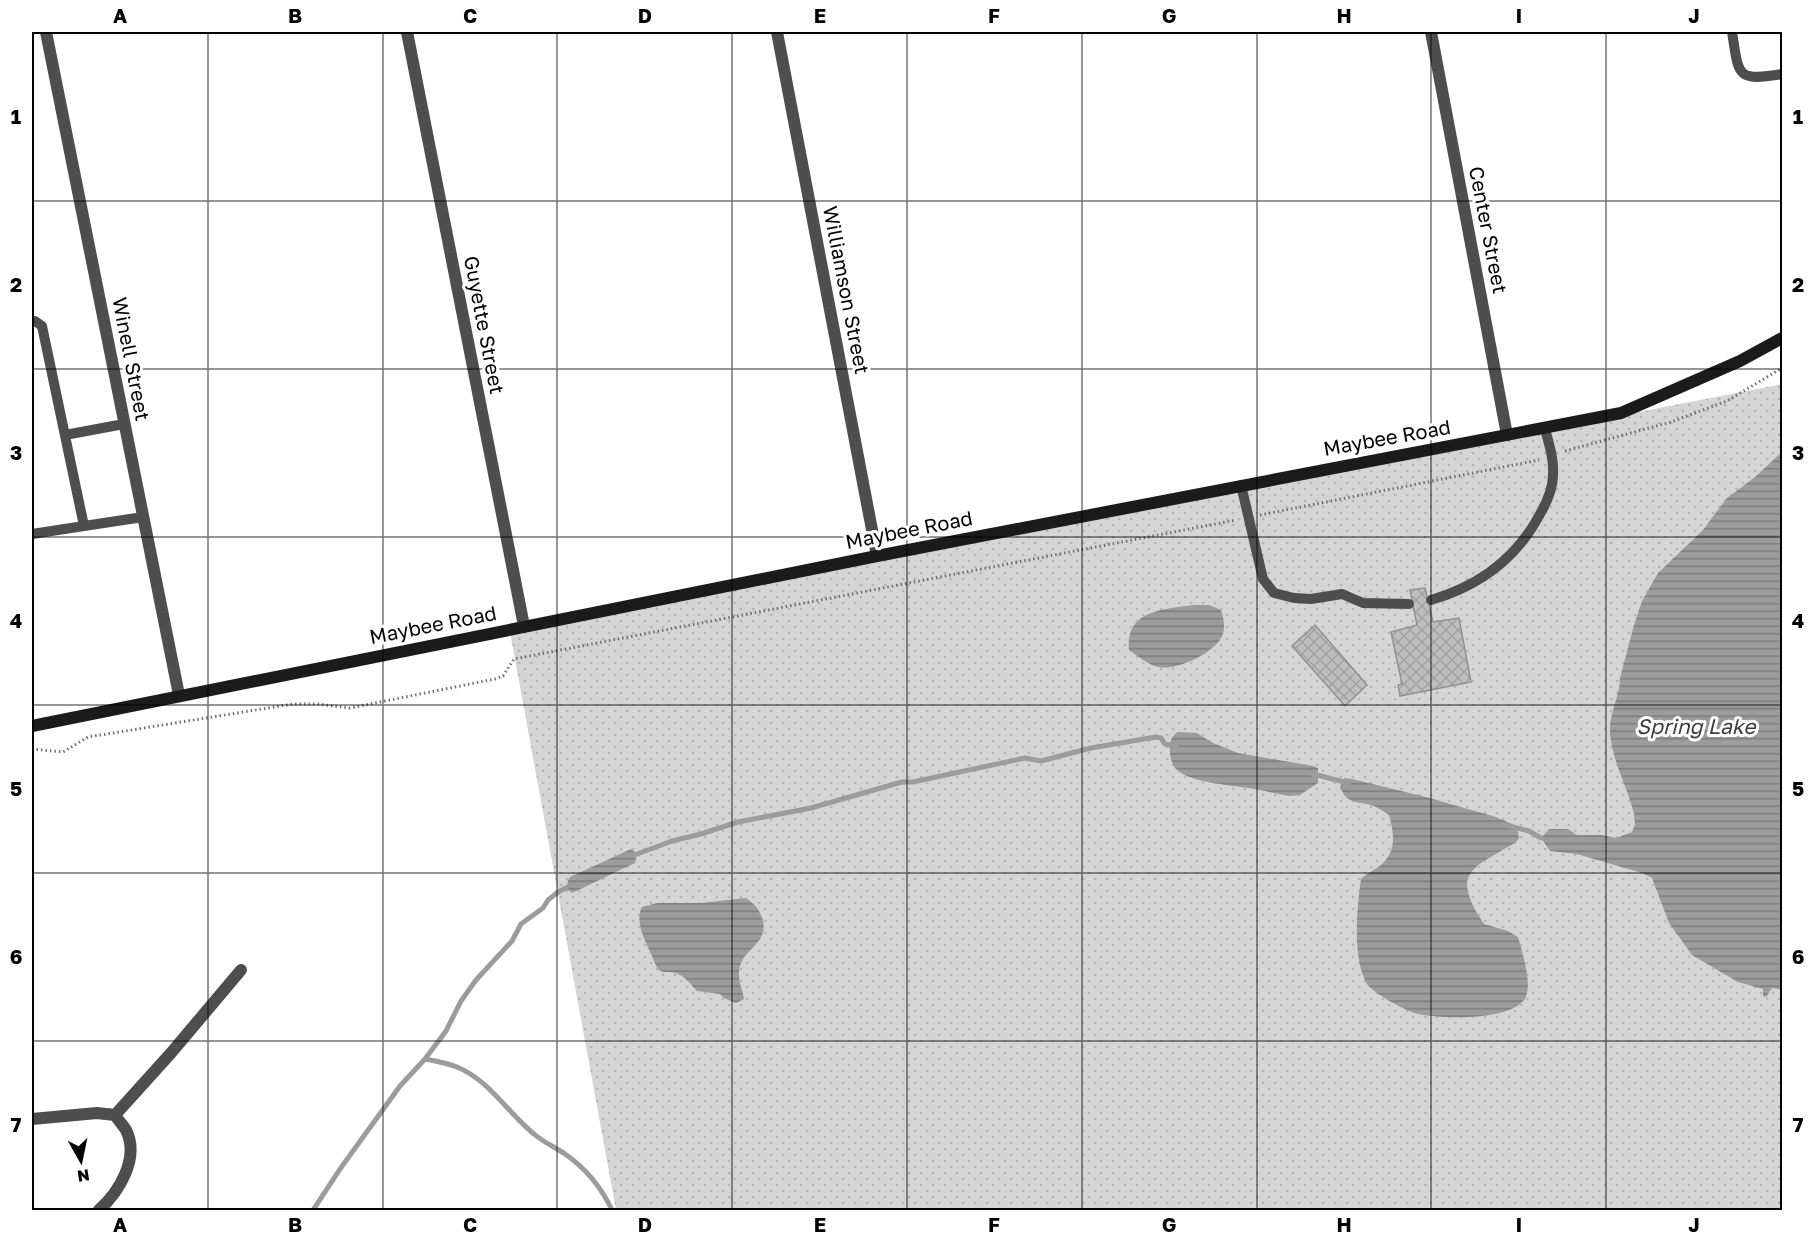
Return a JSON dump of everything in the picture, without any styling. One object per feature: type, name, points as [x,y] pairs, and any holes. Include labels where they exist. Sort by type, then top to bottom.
[{"type":"main road","name":"Maybee Road","points":[[32,726],[878,556],[1621,413],[1740,361],[1782,338]]},
{"type":"street","name":"Winell Street","points":[[46,32],[179,695]]},
{"type":"street","name":"Guyette Street","points":[[407,32],[524,626]]},
{"type":"street","name":"Williamson Street","points":[[777,32],[878,556]]},
{"type":"street","name":"Center Street","points":[[1431,32],[1507,435]]},
{"type":"street","points":[[115,1115],[241,970]]},
{"type":"street","points":[[32,1119],[97,1113],[115,1115],[127,1131],[130,1147],[124,1178],[106,1204],[99,1210]]},
{"type":"lane","points":[[1732,32],[1737,67],[1744,75],[1758,78],[1782,74]]},
{"type":"lane","points":[[32,322],[35,321],[42,326],[84,526]]},
{"type":"lane","points":[[65,435],[124,424]]},
{"type":"lane","points":[[1431,600],[1474,583],[1520,546],[1532,529],[1548,500],[1553,476],[1545,429]]},
{"type":"lane","points":[[1241,485],[1263,579],[1274,593],[1311,599],[1342,594],[1363,603],[1409,604]]},
{"type":"lane","points":[[32,534],[143,517]]},
{"type":"path","points":[[32,749],[63,752],[88,737],[293,704],[350,708],[495,679],[503,676],[514,659],[1536,461],[1671,422],[1718,405],[1782,368]]},
{"type":"shaded area","points":[[1782,384],[1782,1210],[616,1210],[510,632]]},
{"type":"water","name":"Spring Lake","points":[[1782,452],[1782,990],[1772,988],[1766,997],[1763,996],[1763,989],[1738,982],[1692,955],[1669,923],[1652,878],[1577,854],[1550,851],[1541,838],[1549,829],[1568,829],[1577,835],[1602,835],[1616,838],[1632,832],[1635,824],[1634,814],[1611,743],[1610,725],[1620,678],[1642,601],[1658,573],[1703,530],[1726,499]]},
{"type":"water","points":[[1209,605],[1221,610],[1224,632],[1210,650],[1193,660],[1166,668],[1150,664],[1129,650],[1129,637],[1133,627],[1140,619],[1159,610]]},
{"type":"water","points":[[1178,732],[1197,733],[1213,743],[1238,753],[1313,766],[1318,768],[1318,783],[1300,795],[1290,796],[1210,783],[1182,774],[1173,765],[1170,749],[1172,738]]},
{"type":"water","points":[[1344,778],[1426,797],[1496,817],[1512,824],[1518,832],[1519,838],[1516,842],[1478,865],[1467,881],[1473,906],[1484,924],[1508,931],[1518,937],[1528,987],[1524,1000],[1516,1007],[1504,1012],[1474,1017],[1429,1016],[1398,1006],[1367,984],[1362,973],[1357,947],[1361,879],[1386,860],[1392,848],[1393,835],[1389,815],[1373,806],[1352,801],[1346,796],[1340,787]]},
{"type":"water","points":[[631,849],[637,854],[635,863],[572,893],[566,888],[572,876]]},
{"type":"water","points":[[746,898],[758,909],[764,925],[760,939],[741,964],[739,975],[744,999],[736,1003],[720,994],[697,991],[688,981],[674,972],[658,969],[640,925],[642,907],[657,903],[701,903]]},
{"type":"building","points":[[1425,588],[1433,622],[1459,618],[1471,682],[1400,696],[1398,685],[1402,684],[1391,632],[1417,625],[1410,590]]},
{"type":"building","points":[[1315,625],[1367,685],[1345,706],[1292,646]]},
{"type":"waterway","points":[[637,854],[672,841],[738,822],[811,808],[902,782],[913,782],[1025,758],[1041,761],[1091,748],[1156,737],[1161,738],[1165,744],[1176,746]]},
{"type":"waterway","points":[[1313,774],[1348,783]]},
{"type":"waterway","points":[[1509,826],[1529,831],[1541,838]]},
{"type":"waterway","points":[[313,1210],[400,1086],[425,1059],[446,1031],[461,1001],[476,980],[512,941],[521,924],[543,908],[548,900],[566,888]]},
{"type":"waterway","points":[[425,1059],[457,1067],[489,1088],[534,1134],[565,1154],[587,1172],[612,1210]]}]
